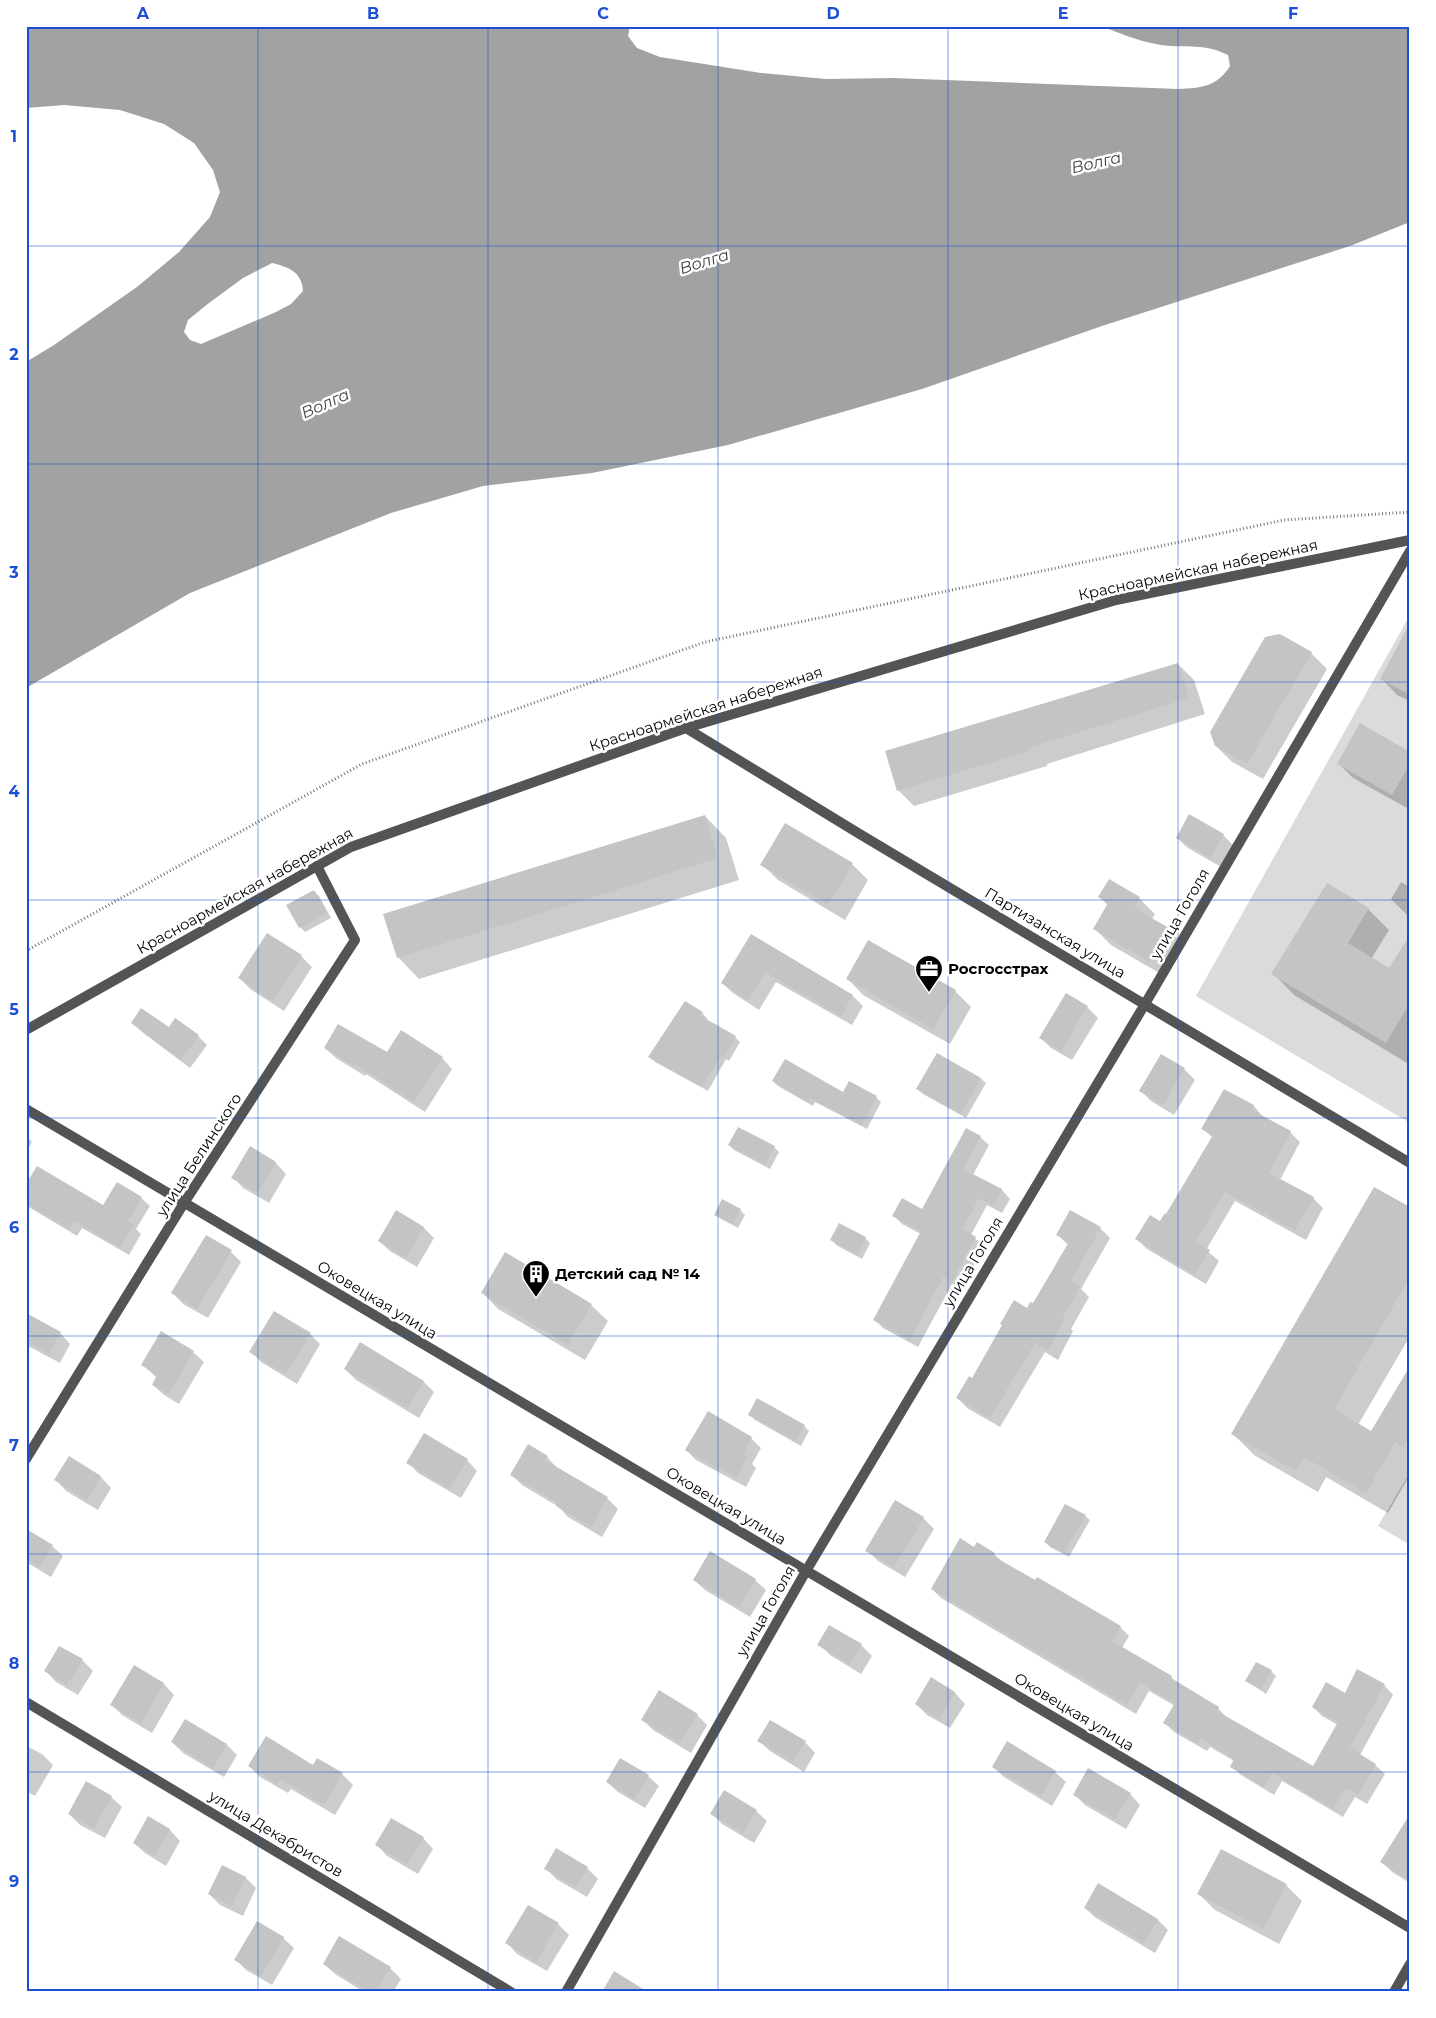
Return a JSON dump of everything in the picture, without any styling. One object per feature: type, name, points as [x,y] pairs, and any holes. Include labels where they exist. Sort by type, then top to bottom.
[{"type":"street","name":"Красноармейская набережная","points":[[26,1030],[351,847],[686,728],[1116,600],[1410,540]]},
{"type":"street","name":"улица Гоголя","points":[[566,1992],[806,1571],[1145,1004],[1410,551]]},
{"type":"street","name":"Партизанская улица","points":[[686,728],[866,838],[1410,1163]]},
{"type":"street","name":"улица Белинского","points":[[26,1459],[184,1203],[355,940],[317,866]]},
{"type":"street","name":"Оковецкая улица","points":[[26,1109],[1410,1928]]},
{"type":"street","name":"улица Декабристов","points":[[26,1702],[511,1992]]},
{"type":"street","points":[[1394,1992],[1410,1964]]},
{"type":"path","points":[[26,951],[362,764],[705,642],[1284,520],[1410,512]]},
{"type":"shaded area","points":[[1410,615],[1410,1123],[1196,996]]},
{"type":"shaded area","points":[[1410,1472],[1410,1545],[1378,1526]]},
{"type":"water","name":"Волга","points":[[26,26],[630,26],[628,36],[637,48],[660,57],[761,73],[826,79],[893,78],[1178,89],[1201,87],[1220,78],[1230,66],[1228,55],[1209,48],[1166,46],[1149,43],[1100,26],[1410,26],[1410,222],[1350,246],[1102,326],[922,389],[728,445],[592,473],[483,486],[391,513],[190,593],[26,688],[26,362],[54,345],[137,287],[179,252],[210,217],[220,192],[213,170],[194,143],[164,124],[120,110],[64,105],[26,108]],"holes":[[[272,263],[294,271],[300,279],[303,291],[291,304],[201,344],[190,340],[184,332],[188,320],[243,278]]]},
{"type":"building","points":[[1410,623],[1410,695],[1380,679]]},
{"type":"building","points":[[1280,634],[1312,652],[1247,764],[1215,746],[1210,732],[1265,637]]},
{"type":"building","points":[[1178,663],[1189,698],[1031,747],[1032,750],[897,791],[885,751]]},
{"type":"building","points":[[1360,723],[1410,752],[1410,764],[1392,795],[1337,764]]},
{"type":"building","points":[[1189,814],[1224,834],[1210,858],[1176,838]]},
{"type":"building","points":[[705,815],[718,858],[397,958],[383,914]]},
{"type":"building","points":[[785,823],[853,863],[828,905],[760,865]]},
{"type":"building","points":[[1109,879],[1140,897],[1134,908],[1169,928],[1150,962],[1093,929],[1108,903],[1098,897]]},
{"type":"building","points":[[1327,883],[1369,908],[1348,943],[1389,968],[1410,935],[1410,1003],[1386,1043],[1271,974]]},
{"type":"building","points":[[314,890],[327,913],[299,928],[286,905]]},
{"type":"building","points":[[267,933],[302,955],[273,1001],[238,978]]},
{"type":"building","points":[[751,934],[853,995],[841,1016],[765,972],[748,1000],[721,983]]},
{"type":"building","points":[[868,940],[956,990],[933,1029],[846,979]]},
{"type":"building","points":[[1066,993],[1088,1006],[1061,1051],[1039,1038]]},
{"type":"building","points":[[685,1001],[703,1012],[701,1016],[736,1036],[724,1057],[721,1055],[702,1087],[648,1057]]},
{"type":"building","points":[[141,1008],[169,1027],[175,1018],[199,1035],[181,1060],[131,1023]]},
{"type":"building","points":[[338,1024],[387,1052],[401,1030],[443,1057],[414,1102],[355,1064],[354,1066],[324,1048]]},
{"type":"building","points":[[937,1053],[981,1078],[961,1114],[916,1089]]},
{"type":"building","points":[[1161,1054],[1185,1068],[1163,1105],[1139,1091]]},
{"type":"building","points":[[785,1059],[843,1092],[849,1081],[877,1096],[862,1125],[810,1098],[807,1102],[772,1081]]},
{"type":"building","points":[[1224,1089],[1254,1105],[1252,1110],[1291,1131],[1269,1173],[1314,1197],[1295,1230],[1225,1192],[1195,1242],[1210,1250],[1195,1275],[1135,1239],[1150,1215],[1160,1221],[1166,1214],[1213,1135],[1201,1129]]},
{"type":"building","points":[[738,1127],[775,1146],[765,1165],[728,1145]]},
{"type":"building","points":[[966,1128],[981,1136],[963,1169],[1002,1189],[994,1206],[979,1198],[962,1229],[976,1237],[952,1282],[943,1277],[910,1340],[873,1320],[921,1231],[892,1216],[902,1198],[922,1209]]},
{"type":"building","points":[[250,1146],[276,1162],[258,1193],[231,1178]]},
{"type":"building","points":[[37,1166],[103,1205],[117,1182],[142,1197],[128,1221],[134,1225],[120,1248],[74,1220],[69,1229],[26,1204],[26,1184]]},
{"type":"building","points":[[1374,1187],[1410,1207],[1410,1277],[1334,1409],[1371,1431],[1410,1366],[1410,1436],[1403,1447],[1395,1442],[1366,1493],[1304,1457],[1296,1471],[1231,1434]]},
{"type":"building","points":[[722,1199],[741,1209],[733,1224],[714,1215]]},
{"type":"building","points":[[396,1210],[424,1227],[406,1258],[378,1241]]},
{"type":"building","points":[[1070,1210],[1101,1227],[1071,1281],[1080,1287],[1062,1319],[1064,1320],[1048,1351],[1035,1343],[990,1418],[956,1398],[969,1376],[972,1378],[1014,1300],[1027,1308],[1030,1302],[1033,1303],[1069,1242],[1056,1235]]},
{"type":"building","points":[[839,1223],[866,1237],[857,1255],[830,1240]]},
{"type":"building","points":[[206,1235],[232,1250],[197,1309],[171,1293]]},
{"type":"building","name":"Детский сад № 14","points":[[505,1252],[592,1304],[568,1345],[481,1293]]},
{"type":"building","points":[[274,1311],[311,1333],[286,1374],[249,1352]]},
{"type":"building","points":[[26,1313],[61,1332],[49,1354],[26,1341]]},
{"type":"building","points":[[161,1331],[194,1351],[168,1394],[152,1385],[157,1375],[141,1365]]},
{"type":"building","points":[[360,1342],[424,1381],[408,1408],[344,1369]]},
{"type":"building","points":[[757,1398],[805,1425],[796,1441],[748,1415]]},
{"type":"building","points":[[708,1411],[752,1437],[743,1455],[747,1457],[736,1478],[685,1450]]},
{"type":"building","points":[[424,1433],[468,1459],[450,1489],[406,1463]]},
{"type":"building","points":[[528,1444],[548,1456],[545,1460],[608,1497],[591,1527],[556,1506],[558,1503],[510,1475]]},
{"type":"building","points":[[69,1456],[101,1476],[87,1500],[54,1480]]},
{"type":"building","points":[[895,1500],[924,1517],[894,1567],[865,1551]]},
{"type":"building","points":[[1065,1504],[1086,1515],[1064,1553],[1044,1542]]},
{"type":"building","points":[[26,1529],[53,1545],[40,1567],[26,1559]]},
{"type":"building","points":[[960,1538],[974,1547],[977,1542],[995,1553],[993,1556],[1035,1580],[1037,1577],[1121,1626],[1112,1641],[1172,1676],[1171,1678],[1219,1707],[1217,1711],[1313,1766],[1338,1722],[1312,1707],[1326,1682],[1345,1693],[1357,1669],[1385,1684],[1350,1748],[1376,1764],[1358,1795],[1346,1788],[1333,1809],[1272,1773],[1264,1787],[1230,1767],[1234,1759],[1200,1738],[1198,1743],[1163,1723],[1175,1703],[1140,1683],[1127,1705],[931,1589]]},
{"type":"building","points":[[710,1551],[756,1579],[739,1607],[693,1580]]},
{"type":"building","points":[[829,1625],[862,1644],[850,1664],[817,1645]]},
{"type":"building","points":[[59,1646],[83,1659],[67,1685],[44,1671]]},
{"type":"building","points":[[1256,1662],[1272,1670],[1261,1690],[1245,1681]]},
{"type":"building","points":[[134,1665],[164,1683],[141,1723],[110,1705]]},
{"type":"building","points":[[931,1677],[955,1692],[939,1719],[915,1704]]},
{"type":"building","points":[[659,1690],[698,1714],[680,1743],[641,1720]]},
{"type":"building","points":[[185,1719],[227,1744],[213,1768],[171,1742]]},
{"type":"building","points":[[770,1720],[806,1741],[793,1762],[757,1741]]},
{"type":"building","points":[[266,1736],[313,1765],[317,1758],[343,1773],[324,1805],[280,1779],[277,1784],[248,1766]]},
{"type":"building","points":[[1007,1741],[1056,1771],[1041,1796],[992,1767]]},
{"type":"building","points":[[620,1758],[649,1775],[634,1799],[606,1782]]},
{"type":"building","points":[[1088,1768],[1131,1793],[1115,1819],[1073,1795]]},
{"type":"building","points":[[86,1781],[112,1796],[94,1829],[68,1814]]},
{"type":"building","points":[[724,1790],[757,1810],[743,1833],[710,1814]]},
{"type":"building","points":[[1410,1814],[1410,1881],[1380,1862]]},
{"type":"building","points":[[148,1816],[170,1829],[155,1856],[133,1843]]},
{"type":"building","points":[[391,1818],[424,1837],[407,1864],[375,1845]]},
{"type":"building","points":[[556,1848],[588,1867],[576,1887],[544,1869]]},
{"type":"building","points":[[1221,1849],[1287,1884],[1263,1929],[1197,1894]]},
{"type":"building","points":[[222,1865],[246,1877],[232,1906],[208,1894]]},
{"type":"building","points":[[1098,1883],[1158,1919],[1144,1943],[1084,1908]]},
{"type":"building","points":[[528,1905],[559,1923],[536,1962],[505,1943]]},
{"type":"building","points":[[257,1921],[284,1937],[261,1976],[234,1960]]},
{"type":"building","points":[[339,1936],[391,1967],[376,1992],[369,1992],[323,1964]]},
{"type":"building","points":[[614,1971],[648,1992],[602,1992]]},
{"type":"place","name":"Росгосстрах","points":[[929,993]]},
{"type":"place","name":"Детский сад № 14","points":[[536,1298]]}]
